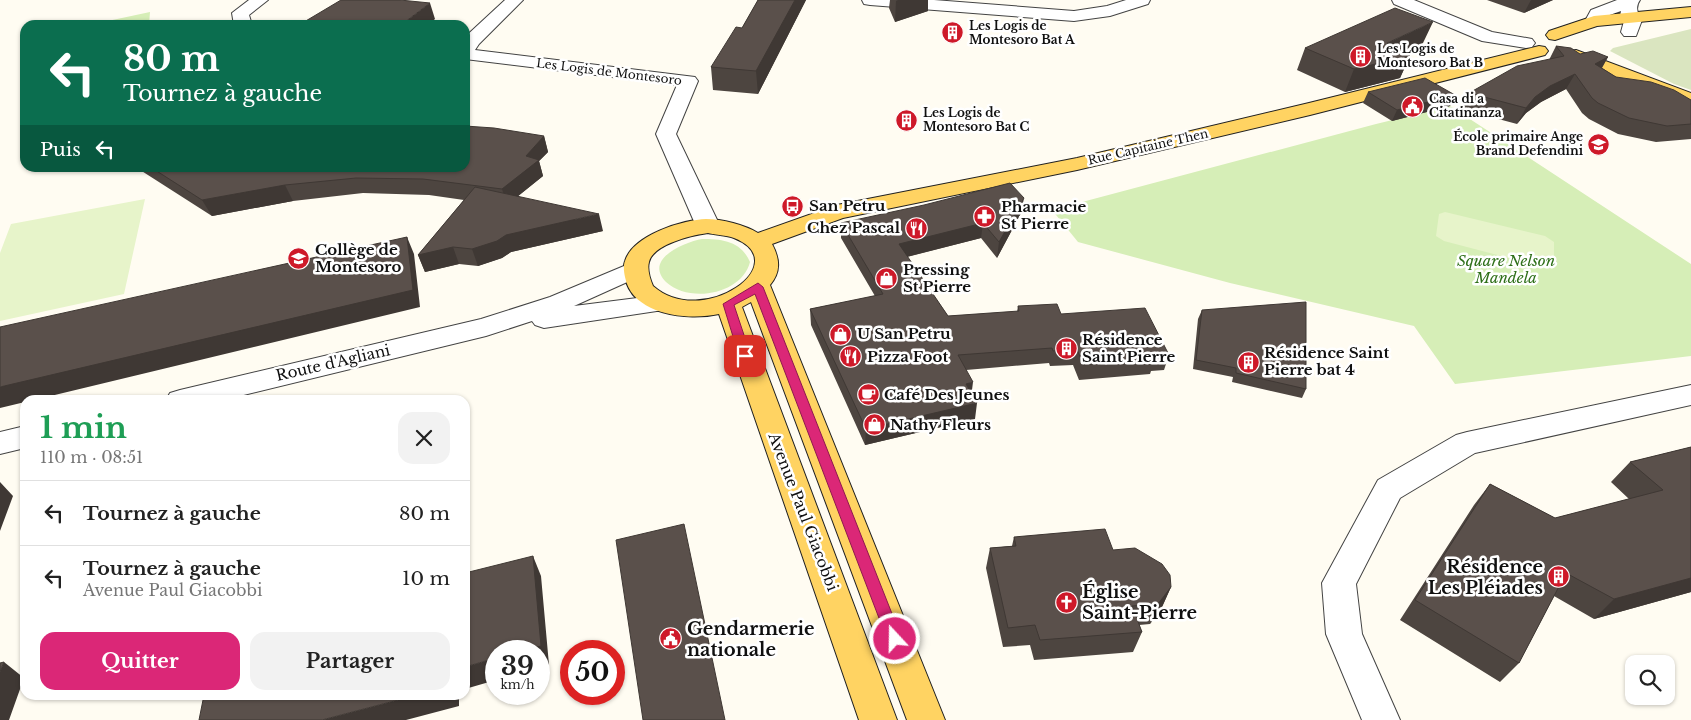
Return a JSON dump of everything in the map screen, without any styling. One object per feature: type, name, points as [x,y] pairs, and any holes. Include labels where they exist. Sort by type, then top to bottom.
[{"type":"main road","points":[[1691,12],[1630,12],[1594,21],[1555,35],[1560,49],[1691,100]]},
{"type":"main road","points":[[1630,12],[1684,23],[1691,19]]},
{"type":"main road","points":[[1604,37],[1630,12]]},
{"type":"main road","name":"Rue Capitaine Then","points":[[1555,35],[1529,34],[1524,39],[1560,49]]},
{"type":"main road","name":"Rue Capitaine Then","points":[[757,240],[837,212],[1077,164],[1560,49]]},
{"type":"main road","points":[[708,226],[727,228],[757,240],[766,251],[769,262],[766,275],[758,287],[728,304],[705,308],[681,308],[661,303],[641,288],[636,269],[640,256],[651,244],[668,235],[687,228],[708,226]]},
{"type":"main road","points":[[758,287],[926,720]]},
{"type":"main road","name":"Avenue Paul Giacobbi","points":[[728,304],[738,338],[839,608],[878,720]]},
{"type":"street","points":[[242,20],[240,13],[260,0]]},
{"type":"street","name":"Les Logis de Montesoro","points":[[470,45],[515,0]]},
{"type":"street","points":[[870,0],[1074,16],[1110,11],[1142,0]]},
{"type":"street","points":[[1400,0],[1488,37],[1560,49]]},
{"type":"street","name":"Les Logis de Montesoro","points":[[470,54],[688,81],[666,134],[708,226]]},
{"type":"street","name":"Route d'Agliani","points":[[201,395],[486,327],[559,303],[636,269]]},
{"type":"street","name":"Route d'Agliani","points":[[486,327],[661,303]]},
{"type":"street","points":[[1381,720],[1344,634],[1339,583],[1389,489],[1468,443],[1691,395]]},
{"type":"street","points":[[0,443],[20,438]]},
{"type":"green space","points":[[150,12],[149,20],[112,20]]},
{"type":"green space","points":[[1691,29],[1691,90],[1674,84],[1610,51],[1613,48]]},
{"type":"green space","name":"Square Nelson Mandela","points":[[1450,106],[1691,264],[1691,356],[1455,384],[1414,326],[1230,283],[1078,242],[1052,210],[1376,124]]},
{"type":"green space","points":[[145,199],[124,294],[0,321],[0,253],[11,224]]},
{"type":"green space","points":[[1445,212],[1545,236],[1554,242],[1554,265],[1547,268],[1444,241],[1436,236],[1439,214]]},
{"type":"green space","points":[[702,239],[724,241],[736,245],[750,262],[745,273],[737,282],[714,292],[688,293],[676,289],[666,282],[660,274],[660,266],[663,259],[677,248]]},
{"type":"building","points":[[341,0],[400,0],[430,3],[408,20],[307,20]]},
{"type":"building","points":[[758,0],[795,0],[756,71],[711,67],[736,27],[742,28]]},
{"type":"building","points":[[1395,8],[1433,22],[1387,43],[1410,56],[1354,69],[1305,48]]},
{"type":"building","points":[[1556,46],[1571,48],[1580,54],[1593,51],[1608,57],[1595,64],[1616,77],[1651,82],[1674,90],[1691,100],[1691,124],[1667,126],[1629,118],[1598,103],[1592,98],[1575,74],[1550,86],[1535,97],[1526,108],[1469,93],[1517,66],[1564,56]]},
{"type":"building","points":[[1425,78],[1455,95],[1397,110],[1368,92]]},
{"type":"building","points":[[470,126],[544,136],[526,156],[539,160],[502,189],[423,179],[356,178],[285,185],[202,200],[158,172],[470,172]]},
{"type":"building","points":[[1010,183],[1024,198],[999,242],[983,223],[899,244],[948,316],[1019,311],[1018,306],[1057,304],[1061,314],[1145,308],[1169,355],[1153,356],[1155,359],[1083,365],[1077,349],[1053,351],[1052,348],[958,355],[973,382],[966,384],[977,403],[866,429],[810,309],[883,294],[841,223],[924,205]]},
{"type":"building","points":[[475,187],[599,214],[506,235],[497,241],[472,249],[453,247],[418,255]]},
{"type":"building","points":[[407,237],[413,290],[0,387],[0,327]]},
{"type":"building","points":[[1306,302],[1306,389],[1236,373],[1236,368],[1196,360],[1202,310]]},
{"type":"building","name":"Résidence Les Pléiades","points":[[1691,447],[1691,578],[1614,599],[1566,573],[1519,663],[1415,600],[1490,484],[1555,518],[1663,490],[1630,462]]},
{"type":"building","name":"Gendarmerie nationale","points":[[684,524],[725,720],[643,720],[616,540]]},
{"type":"building","name":"Église Saint-Pierre","points":[[1105,529],[1113,550],[1135,548],[1162,564],[1170,575],[1171,587],[1158,604],[1132,606],[1142,632],[1040,640],[1035,625],[1008,628],[990,548],[1016,546],[1014,537]]},
{"type":"building","points":[[533,556],[540,640],[485,640],[485,661],[470,666],[470,572]]},
{"type":"building","points":[[4,662],[0,672],[0,663]]},
{"type":"building","points":[[203,700],[398,700],[322,720],[199,720]]},
{"type":"place","name":"Les Logis de Montesoro Bat A","points":[[953,33]]},
{"type":"place","name":"Les Logis de Montesoro Bat B","points":[[1361,56]]},
{"type":"place","name":"Casa di a Citatinanza","points":[[1413,106]]},
{"type":"place","name":"Les Logis de Montesoro Bat C","points":[[907,120]]},
{"type":"place","name":"École primaire Ange Brand Defendini","points":[[1599,144]]},
{"type":"place","name":"San Petru","points":[[793,206]]},
{"type":"place","name":"Pharmacie St Pierre","points":[[985,216]]},
{"type":"place","name":"Chez Pascal","points":[[916,228]]},
{"type":"place","name":"Collège de Montesoro","points":[[299,259]]},
{"type":"place","name":"Pressing St Pierre","points":[[887,279]]},
{"type":"place","name":"U San Petru","points":[[841,334]]},
{"type":"place","name":"Résidence Saint Pierre","points":[[1066,349]]},
{"type":"place","name":"Pizza Foot","points":[[851,357]]},
{"type":"place","name":"Résidence Saint Pierre bat 4","points":[[1248,362]]},
{"type":"place","name":"Café Des Jeunes","points":[[868,395]]},
{"type":"place","name":"Nathy Fleurs","points":[[874,425]]},
{"type":"place","name":"Résidence Les Pléiades","points":[[1559,577]]},
{"type":"place","name":"Église Saint-Pierre","points":[[1066,602]]},
{"type":"place","name":"Gendarmerie nationale","points":[[671,639]]},
{"type":"route","points":[[745,356],[728,304],[758,287],[895,639]]}]
